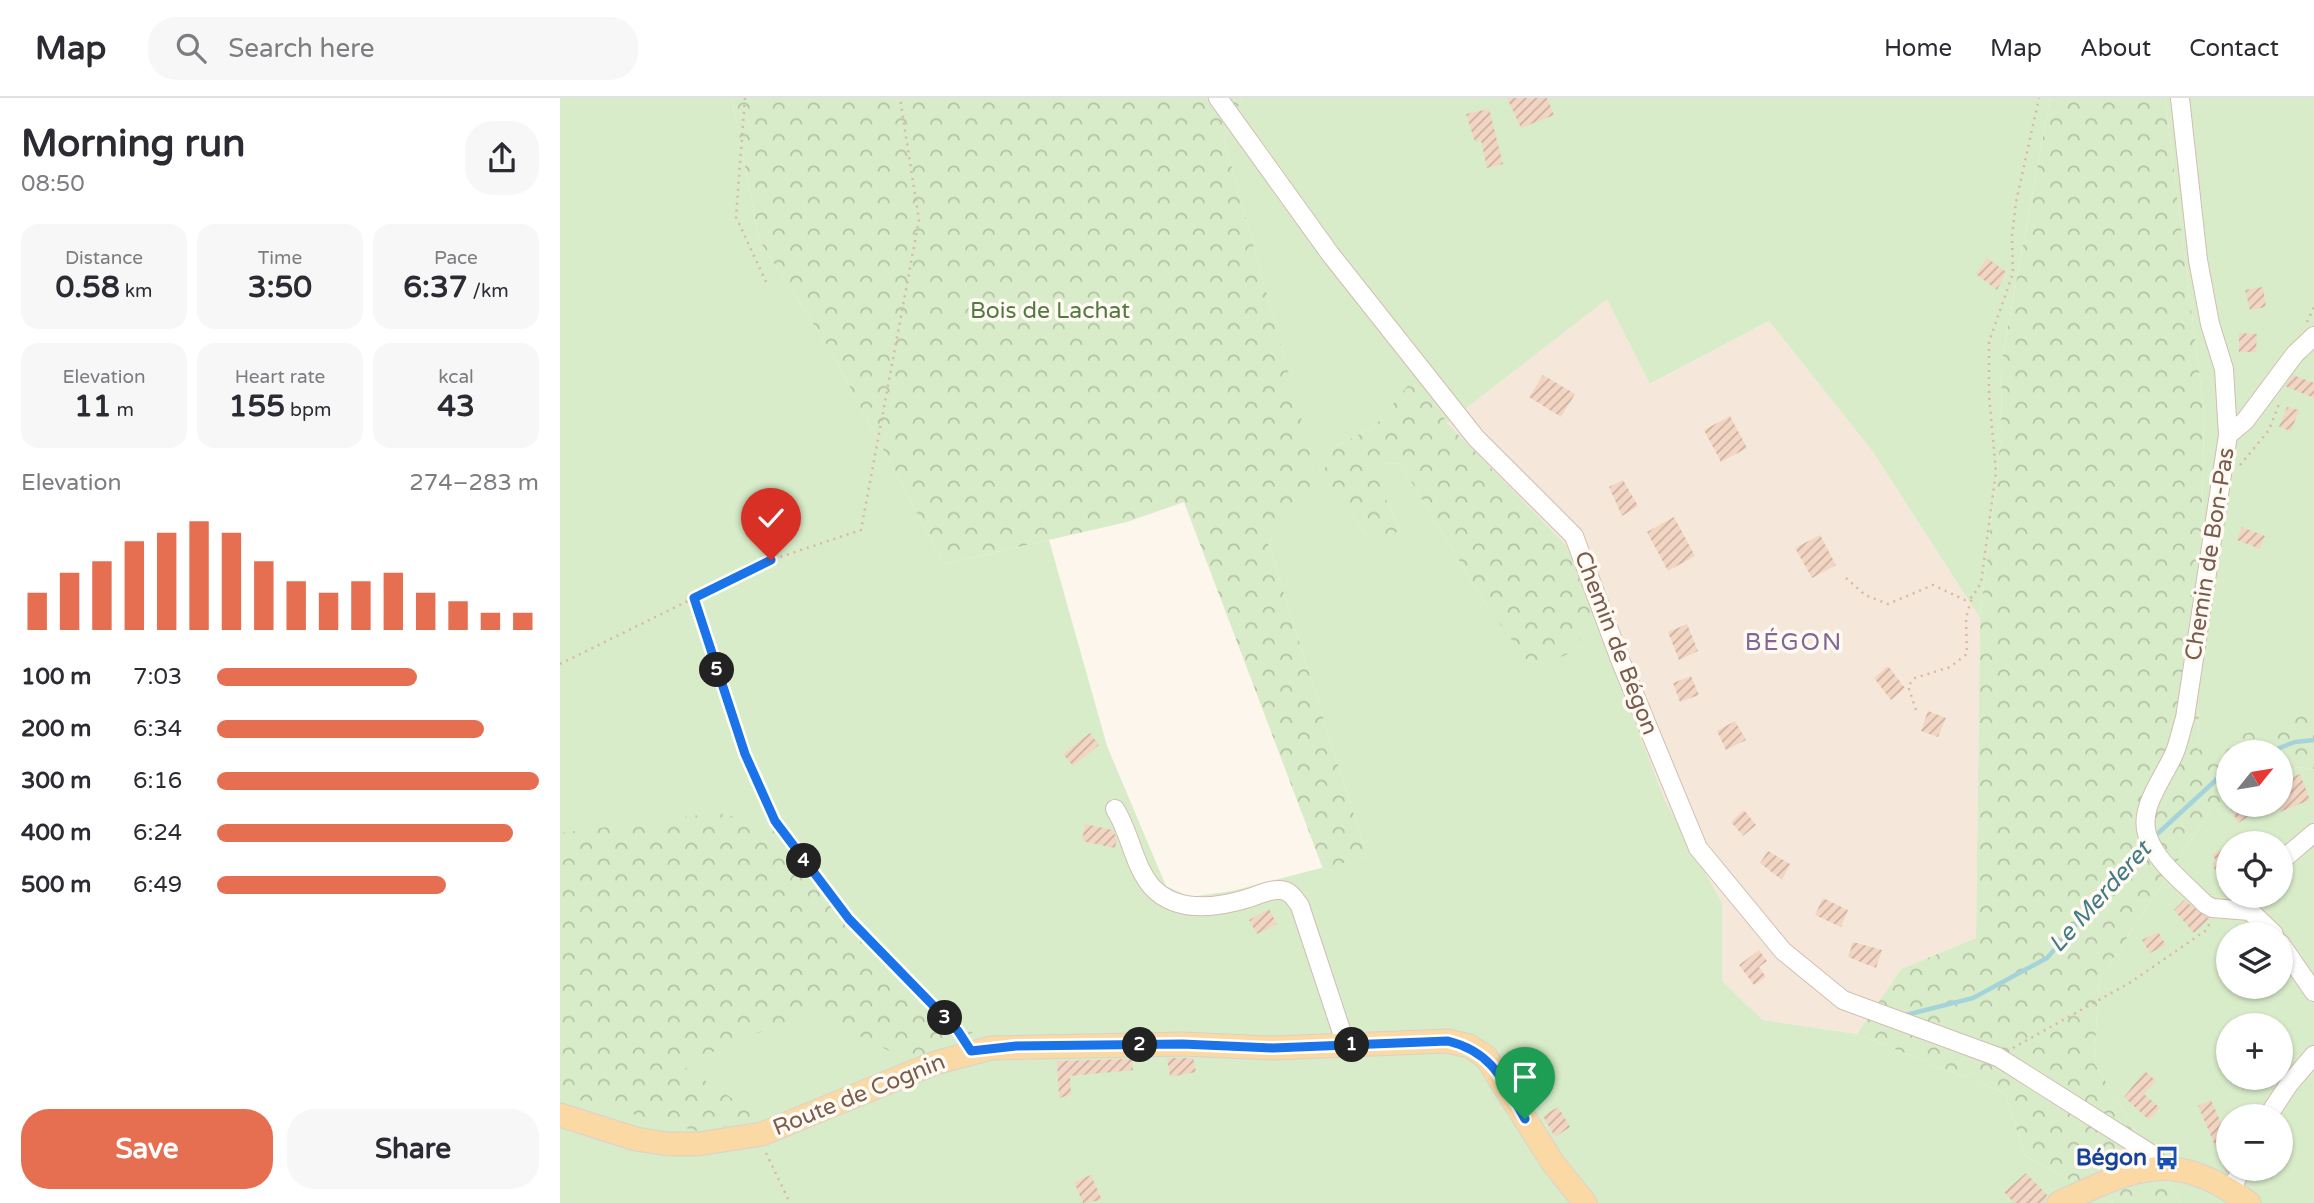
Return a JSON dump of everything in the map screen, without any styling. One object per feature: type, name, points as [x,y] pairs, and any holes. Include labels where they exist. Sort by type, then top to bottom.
[{"type":"main road","name":"Route de Cognin","points":[[560,1115],[636,1139],[668,1144],[729,1141],[762,1134],[971,1051],[1016,1046],[1346,1045],[1448,1041],[1469,1046],[1486,1057],[1553,1163],[1585,1203]]},
{"type":"main road","points":[[2059,1203],[2123,1173],[2160,1168],[2191,1171],[2240,1197]]},
{"type":"street","name":"Chemin de Bégon","points":[[1218,98],[1331,256],[1476,438],[1574,536],[1621,662],[1698,848],[1783,951],[1843,1000],[1998,1057],[2153,1155],[2160,1168]]},
{"type":"street","name":"Chemin de Bon-Pas","points":[[2180,98],[2198,260],[2210,324],[2224,369],[2228,435],[2185,718],[2175,751],[2150,803],[2150,840],[2171,870],[2205,904],[2216,908]]},
{"type":"street","points":[[2228,435],[2245,421],[2295,354],[2314,336]]},
{"type":"street","points":[[1115,809],[1127,828],[1152,887],[1173,902],[1199,906],[1245,899],[1282,889],[1291,894],[1304,918],[1346,1045]]},
{"type":"street","points":[[2293,851],[2314,833]]},
{"type":"street","points":[[2249,908],[2264,922]]},
{"type":"street","points":[[2293,962],[2314,992]]},
{"type":"street","points":[[2276,1104],[2314,1055]]},
{"type":"path","points":[[745,98],[736,217],[768,284]]},
{"type":"path","points":[[560,664],[771,560],[861,530],[919,220],[900,98]]},
{"type":"path","points":[[1916,710],[1908,686],[1914,678],[1950,667],[1967,654],[1966,618],[1972,597],[1982,583],[1996,472],[1988,375],[1989,342],[2013,273],[2012,236],[2016,202],[2039,98]]},
{"type":"path","points":[[2236,469],[2269,430],[2282,394]]},
{"type":"path","points":[[1846,578],[1880,603],[1888,604],[1933,584],[1959,600],[1972,597]]},
{"type":"path","points":[[694,598],[745,754],[775,821],[849,919],[958,1031],[971,1051]]},
{"type":"path","points":[[1998,1057],[2131,982],[2205,931],[2220,908]]},
{"type":"path","points":[[762,1134],[767,1160],[790,1203]]},
{"type":"shaded area","points":[[1607,298],[1651,384],[1769,321],[1873,452],[1980,618],[1976,938],[1901,969],[1857,1034],[1763,1020],[1722,981],[1722,903],[1447,423]]},
{"type":"green space","points":[[560,98],[732,98],[759,240],[829,348],[944,564],[1049,540],[1107,746],[1166,886],[1190,897],[1232,891],[1367,856],[1268,543],[1319,484],[1350,512],[1370,540],[1399,527],[1384,495],[1384,464],[1400,463],[1488,608],[1589,628],[1593,614],[1665,801],[1722,903],[1722,981],[1763,1020],[1857,1034],[2005,1093],[2025,1156],[2113,1203],[560,1203]]},
{"type":"green space","name":"Bois de Lachat","points":[[732,98],[1242,98],[1224,139],[1319,483],[1333,448],[1375,426],[1418,373],[1447,423],[1566,545],[1593,614],[1589,628],[1568,654],[1533,668],[1488,608],[1400,463],[1384,464],[1384,495],[1399,527],[1392,541],[1370,540],[1350,512],[1319,485],[1268,543],[1367,856],[1323,869],[1184,502],[1127,522],[944,564],[829,348],[759,240]]},
{"type":"green space","points":[[1242,98],[2050,98],[2002,360],[2001,437],[1980,618],[1873,452],[1769,321],[1650,384],[1607,299],[1447,423],[1418,374],[1375,426],[1333,448],[1319,484],[1224,139]]},
{"type":"green space","points":[[2050,98],[2165,98],[2204,412],[2198,750],[2216,744],[2216,806],[2099,980],[2094,1063],[2181,1203],[2113,1203],[2025,1156],[2005,1093],[1857,1034],[1901,969],[1976,938],[1980,618],[2001,437],[2002,360]]},
{"type":"green space","points":[[2165,98],[2314,98],[2314,710],[2229,740],[2216,740],[2216,745],[2198,751],[2204,412]]},
{"type":"green space","points":[[2314,710],[2314,769],[2293,769],[2293,740],[2227,740]]},
{"type":"green space","points":[[2293,769],[2314,769],[2314,1203],[2181,1203],[2094,1063],[2099,980],[2216,806],[2216,817],[2293,817]]},
{"type":"green space","points":[[715,813],[767,823],[973,1033],[911,1062],[811,1011],[681,1065],[762,1118],[701,1132],[560,1095],[560,833]]},
{"type":"building","points":[[1507,98],[1547,98],[1554,115],[1521,128]]},
{"type":"building","points":[[1489,109],[1503,164],[1487,168],[1481,140],[1475,142],[1466,114]]},
{"type":"building","points":[[1987,258],[2006,272],[1997,290],[1976,274]]},
{"type":"building","points":[[2263,287],[2266,307],[2250,310],[2245,290]]},
{"type":"building","points":[[2239,333],[2257,334],[2256,352],[2239,352]]},
{"type":"building","points":[[1543,375],[1575,394],[1561,417],[1529,397]]},
{"type":"building","points":[[2293,375],[2314,383],[2314,398],[2285,386]]},
{"type":"building","points":[[2287,407],[2299,410],[2291,431],[2279,427]]},
{"type":"building","points":[[1730,416],[1747,448],[1721,462],[1704,430]]},
{"type":"building","points":[[1623,480],[1638,506],[1622,516],[1609,487]]},
{"type":"building","points":[[1674,517],[1695,556],[1668,571],[1647,532]]},
{"type":"building","points":[[2242,527],[2265,536],[2260,549],[2237,540]]},
{"type":"building","points":[[1820,535],[1836,565],[1812,578],[1795,548]]},
{"type":"building","points":[[1687,624],[1698,651],[1679,660],[1668,632]]},
{"type":"building","points":[[1888,666],[1905,688],[1891,700],[1874,678]]},
{"type":"building","points":[[1691,676],[1699,695],[1680,702],[1673,683]]},
{"type":"building","points":[[1928,711],[1946,718],[1938,737],[1921,731]]},
{"type":"building","points":[[1735,721],[1746,740],[1726,750],[1717,731]]},
{"type":"building","points":[[1090,733],[1099,745],[1073,766],[1063,754]]},
{"type":"building","points":[[2300,774],[2310,800],[2293,807],[2293,777]]},
{"type":"building","points":[[1744,810],[1756,825],[1743,836],[1731,822]]},
{"type":"building","points":[[2235,817],[2249,817],[2238,823]]},
{"type":"building","points":[[1085,824],[1113,830],[1117,840],[1115,848],[1082,841]]},
{"type":"building","points":[[1768,851],[1790,864],[1782,880],[1760,863]]},
{"type":"building","points":[[1823,898],[1848,910],[1841,927],[1815,915]]},
{"type":"building","points":[[2184,900],[2209,919],[2194,933],[2174,910]]},
{"type":"building","points":[[1269,909],[1277,924],[1257,934],[1249,920]]},
{"type":"building","points":[[2158,932],[2166,945],[2150,953],[2142,940]]},
{"type":"building","points":[[1853,942],[1882,950],[1876,968],[1848,957]]},
{"type":"building","points":[[1759,950],[1767,961],[1759,967],[1766,977],[1754,985],[1739,965]]},
{"type":"building","points":[[1167,1058],[1193,1058],[1196,1072],[1170,1077]]},
{"type":"building","points":[[1132,1059],[1133,1070],[1070,1076],[1071,1095],[1059,1098],[1057,1061]]},
{"type":"building","points":[[2145,1071],[2156,1081],[2144,1094],[2160,1108],[2149,1120],[2124,1097]]},
{"type":"building","points":[[2211,1100],[2216,1111],[2216,1148],[2198,1106]]},
{"type":"building","points":[[1558,1107],[1570,1127],[1555,1137],[1543,1116]]},
{"type":"building","points":[[2026,1173],[2047,1195],[2045,1203],[2014,1203],[2004,1192]]},
{"type":"building","points":[[1091,1175],[1102,1200],[1083,1203],[1074,1182]]},
{"type":"waterway","name":"Le Merderet","points":[[2293,743],[2314,740]]},
{"type":"waterway","name":"Le Merderet","points":[[2154,837],[2216,780]]},
{"type":"waterway","name":"Le Merderet","points":[[1902,1016],[1973,998],[2047,958],[2145,846]]},
{"type":"place","name":"Bégon","points":[[2167,1158]]},
{"type":"district","name":"BÉGON","points":[[1794,642]]},
{"type":"route","points":[[771,560],[694,598],[745,754],[775,821],[812,872],[849,919],[958,1031],[971,1051],[1016,1046],[1182,1044],[1273,1048],[1448,1041],[1469,1046],[1486,1057],[1525,1119]]}]
